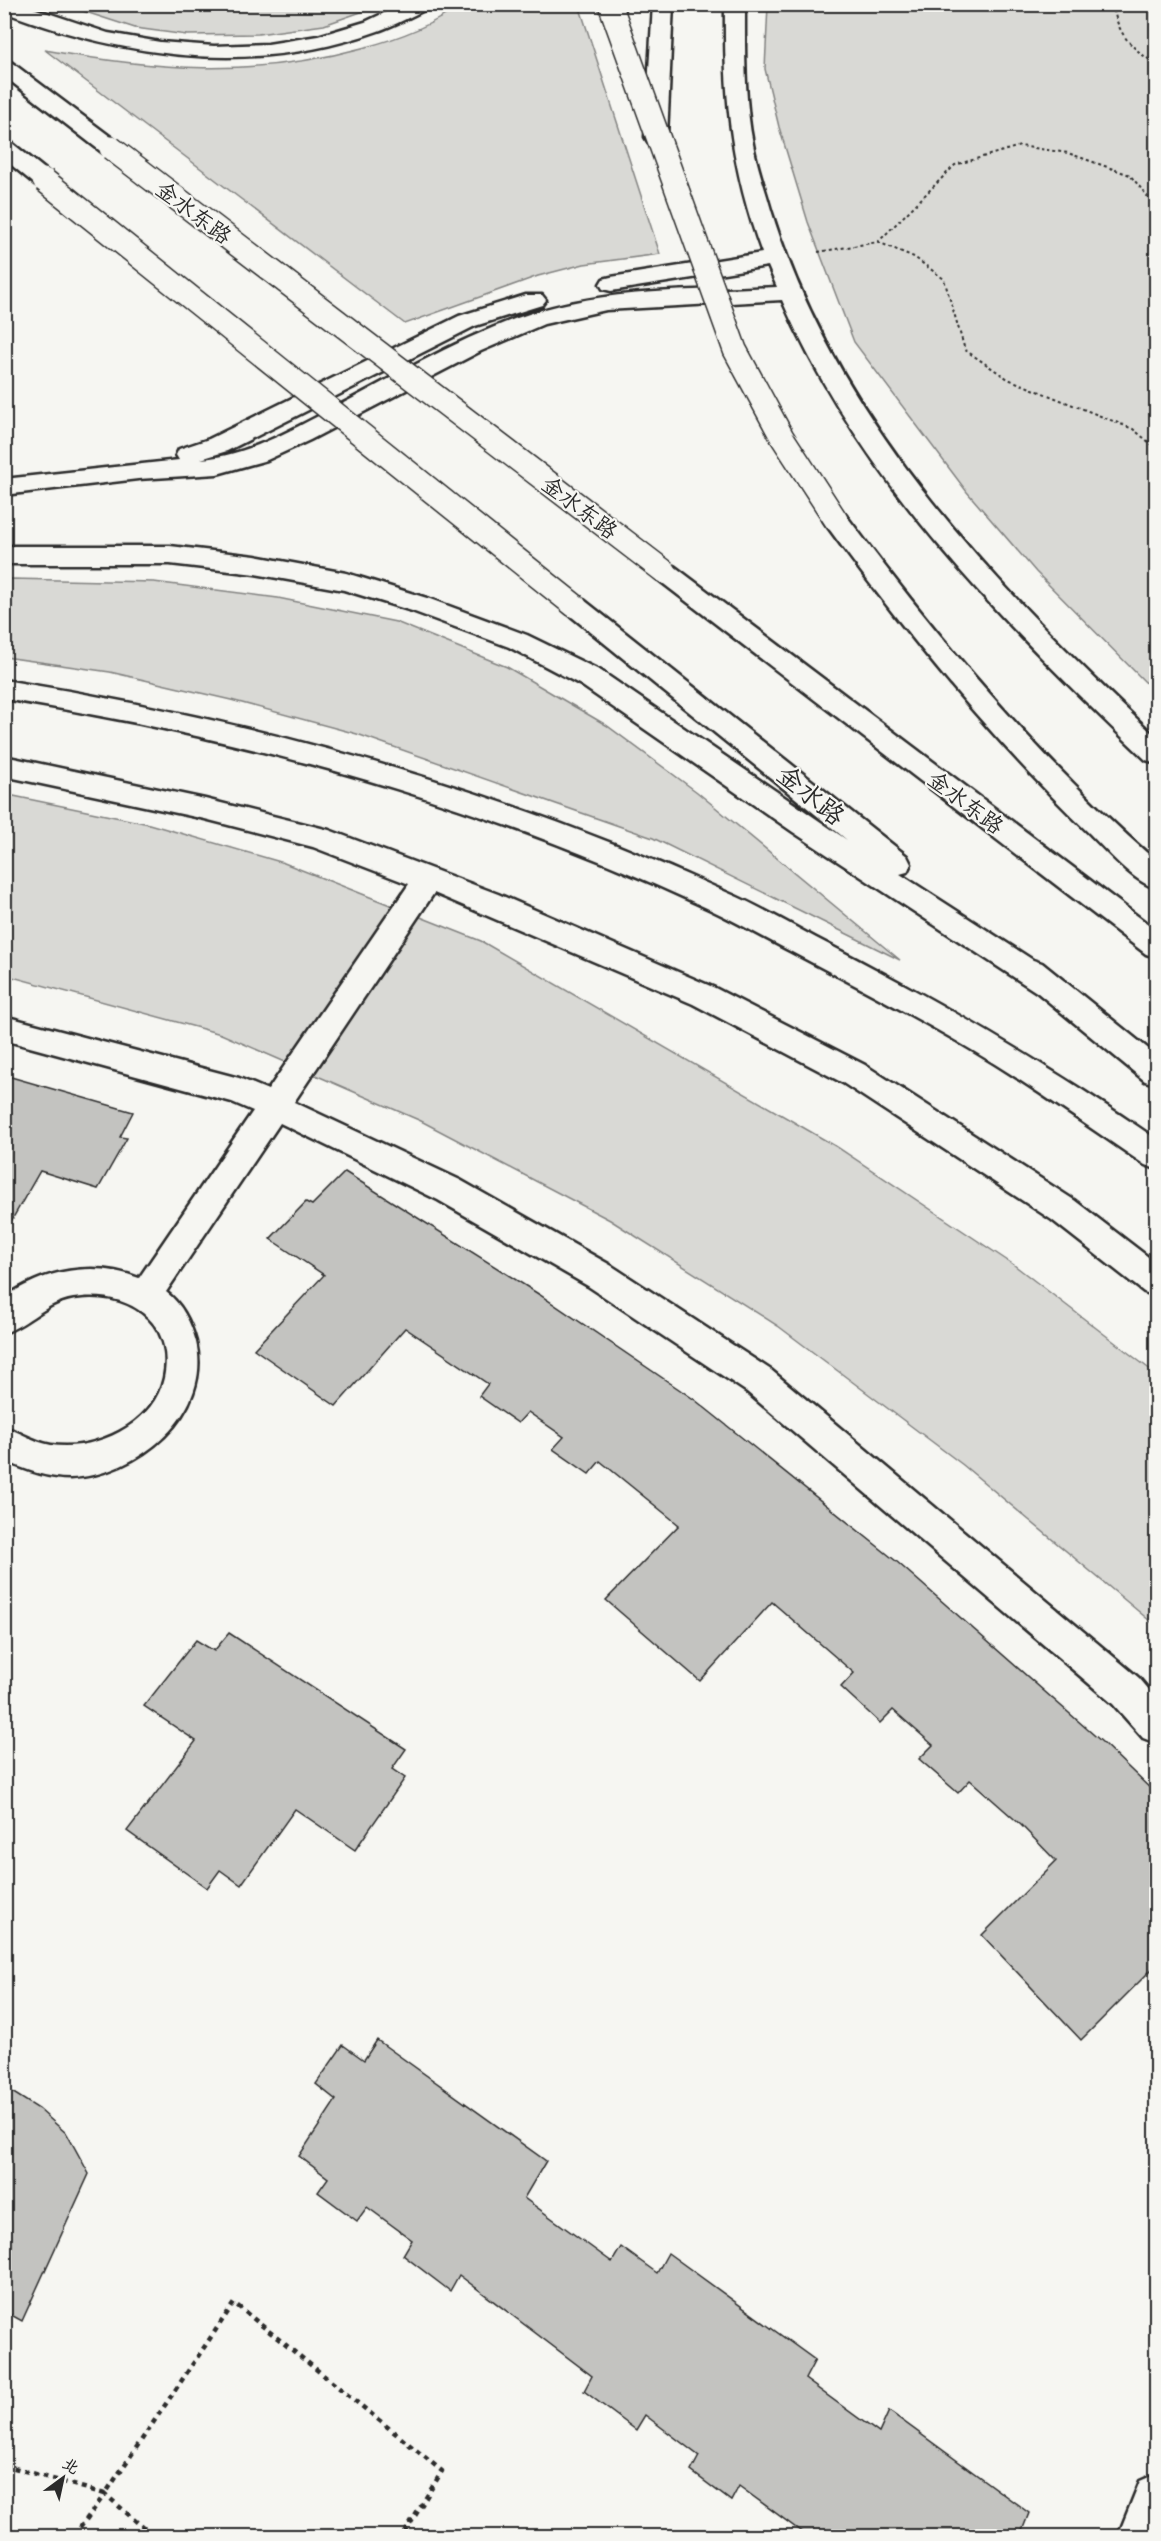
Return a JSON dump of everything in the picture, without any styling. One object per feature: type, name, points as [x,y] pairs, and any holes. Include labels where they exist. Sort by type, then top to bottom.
[{"type":"main road","points":[[4,5],[30,16],[114,41],[215,53],[273,50],[329,39],[392,21],[421,4]]},
{"type":"main road","points":[[610,4],[656,137],[735,350],[759,400],[796,463],[904,614],[1001,727],[1102,832],[1156,877]]},
{"type":"main road","points":[[656,137],[663,4]]},
{"type":"main road","points":[[735,4],[736,68],[745,160],[775,258],[789,293],[818,351],[891,471],[998,599],[1066,669],[1156,753]]},
{"type":"main road","name":"金水东路","points":[[4,66],[1156,946]]},
{"type":"main road","name":"金水路","points":[[4,148],[1048,985]]},
{"type":"main road","points":[[138,471],[218,445],[466,321],[531,301],[605,285],[775,258]]},
{"type":"main road","points":[[4,487],[138,471],[217,466],[258,454],[301,435],[473,346],[537,319],[606,303],[789,293]]},
{"type":"main road","points":[[4,555],[170,555],[255,566],[346,582],[444,613],[518,641],[591,678],[803,825],[1048,985],[1156,1072]]},
{"type":"main road","points":[[4,689],[78,700],[199,726],[337,762],[471,804],[605,853],[706,895],[878,982],[1022,1065],[1156,1156]]},
{"type":"main road","points":[[4,766],[194,806],[319,838],[488,902],[704,996],[854,1074],[1063,1210],[1156,1282]]},
{"type":"main road","points":[[145,1296],[428,879]]},
{"type":"main road","points":[[4,1028],[238,1091],[449,1190],[600,1276],[759,1381],[1126,1691],[1156,1725]]},
{"type":"main road","points":[[4,1442],[23,1454],[52,1461],[83,1461],[114,1453],[141,1438],[162,1416],[177,1392],[183,1366],[181,1342],[171,1319],[154,1301],[131,1288],[106,1282],[79,1282],[52,1288],[35,1296],[5,1318]]},
{"type":"main road","points":[[1141,2536],[1156,2497]]},
{"type":"path","points":[[1113,4],[1115,26],[1131,48],[1156,64]]},
{"type":"path","points":[[878,242],[955,165],[1020,146],[1068,153],[1130,175],[1156,207]]},
{"type":"path","points":[[775,258],[878,242],[914,256],[944,279],[965,350],[1008,379],[1133,429],[1156,448]]},
{"type":"path","points":[[74,2536],[234,2303],[442,2471],[403,2536]]},
{"type":"path","points":[[4,2465],[105,2494],[153,2536]]},
{"type":"shaded area","points":[[462,4],[579,5],[660,254],[584,264],[538,276],[405,324],[45,50],[164,66],[204,68],[282,64],[322,58],[388,40],[414,31]]},
{"type":"shaded area","points":[[64,5],[381,5],[324,25],[258,34],[187,35],[135,28]]},
{"type":"shaded area","points":[[768,5],[1156,5],[1156,693],[1036,572],[967,492],[854,342],[808,222],[779,127],[765,69]]},
{"type":"shaded area","points":[[5,580],[154,582],[278,598],[396,622],[507,667],[606,725],[697,792],[900,960],[653,838],[357,734],[231,700],[110,672],[5,657]]},
{"type":"shaded area","points":[[4,794],[149,824],[284,863],[481,941],[837,1147],[1014,1265],[1156,1374],[1156,1626],[963,1465],[778,1326],[610,1220],[421,1121],[221,1034],[5,975]]},
{"type":"building","points":[[4,1075],[133,1112],[120,1137],[127,1138],[98,1189],[40,1171],[6,1230]]},
{"type":"building","points":[[345,1172],[540,1295],[695,1400],[896,1561],[1102,1742],[1156,1794],[1156,1965],[1081,2040],[982,1935],[1056,1861],[1021,1825],[970,1780],[958,1793],[919,1759],[933,1745],[893,1710],[880,1723],[841,1687],[854,1673],[772,1602],[700,1681],[606,1600],[679,1525],[600,1461],[589,1474],[553,1449],[564,1437],[528,1412],[518,1423],[479,1396],[488,1384],[405,1328],[336,1406],[254,1349],[324,1275],[270,1239],[306,1202],[312,1205]]},
{"type":"building","points":[[229,1633],[406,1749],[392,1769],[405,1778],[355,1850],[295,1809],[241,1885],[220,1870],[207,1888],[127,1831],[196,1741],[144,1706],[196,1640],[214,1651]]},
{"type":"building","points":[[377,2040],[546,2161],[524,2198],[612,2262],[621,2247],[657,2273],[668,2253],[815,2360],[805,2379],[879,2433],[889,2411],[1029,2513],[1020,2536],[807,2536],[739,2486],[731,2501],[691,2471],[699,2456],[645,2415],[636,2430],[584,2391],[592,2376],[459,2275],[450,2291],[403,2255],[412,2240],[367,2207],[357,2221],[318,2192],[328,2178],[299,2156],[336,2100],[316,2084],[343,2045],[364,2060]]},
{"type":"building","points":[[4,2087],[39,2109],[67,2134],[89,2174],[22,2321],[4,2311]]}]
